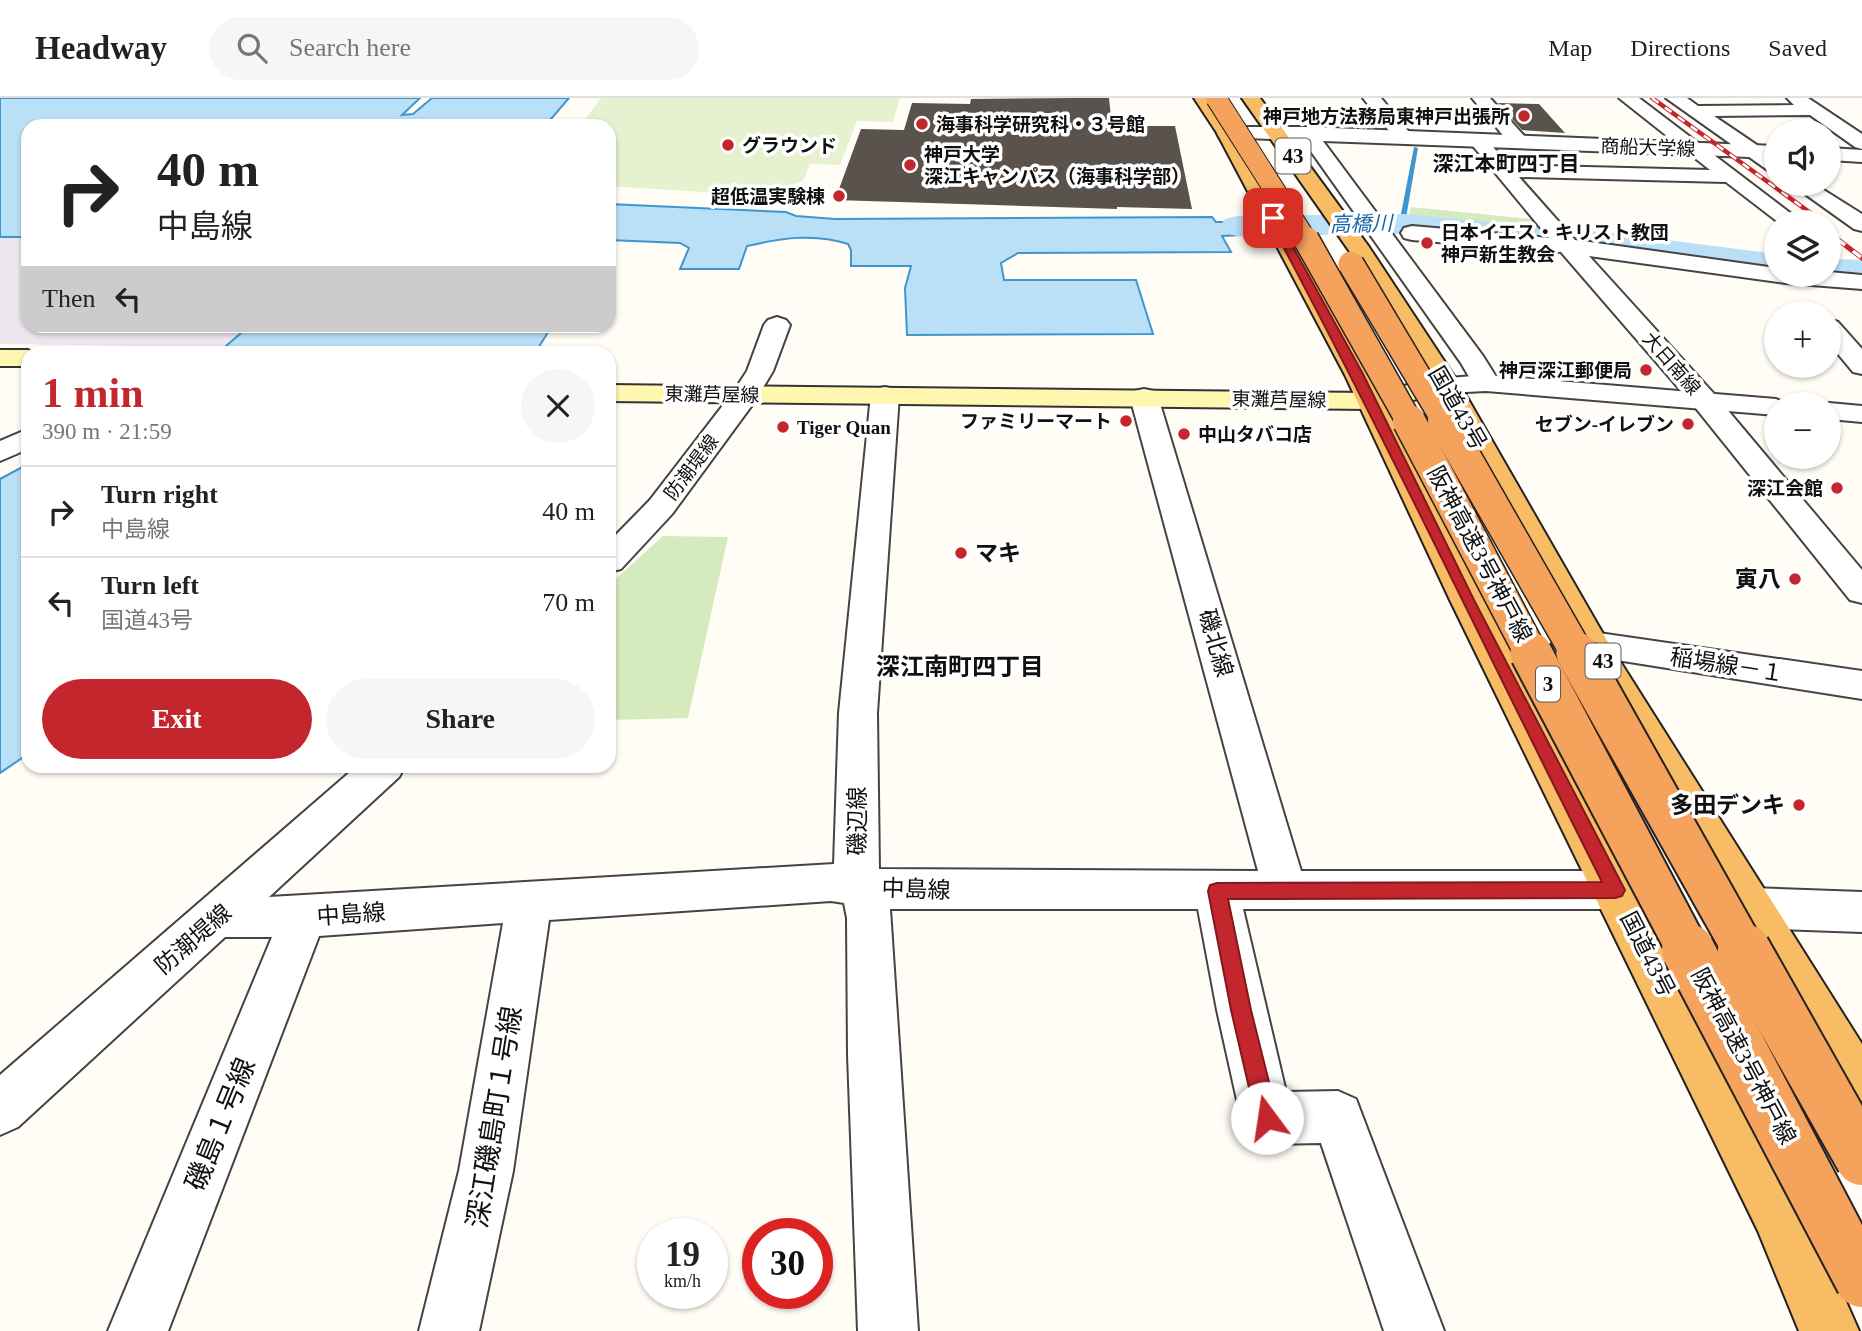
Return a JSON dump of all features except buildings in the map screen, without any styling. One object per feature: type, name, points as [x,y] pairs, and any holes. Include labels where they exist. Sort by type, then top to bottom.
[{"type":"highway","name":"国道43号","points":[[1203,98],[1226,133],[1277,226],[1353,383],[1615,890],[1778,1212],[1829,1331]]},
{"type":"highway","name":"阪神高速3号神戸線","points":[[1216,98],[1327,273],[1390,385],[1862,1281]]},
{"type":"highway","name":"阪神高速3号神戸線","points":[[1236,98],[1357,273],[1475,472],[1862,1159]]},
{"type":"highway","name":"国道43号","points":[[1251,98],[1356,226],[1592,645],[1862,1091]]},
{"type":"main road","points":[[0,358],[21,358]]},
{"type":"main road","name":"東灘芦屋線","points":[[616,368],[761,370],[891,383],[1144,397],[1353,383],[1446,385]]},
{"type":"main road","points":[[0,379],[21,379]]},
{"type":"main road","name":"東灘芦屋線","points":[[616,393],[745,395],[891,383]]},
{"type":"street","points":[[1372,98],[1405,136]]},
{"type":"street","points":[[1481,98],[1518,141]]},
{"type":"street","points":[[1628,98],[1775,210]]},
{"type":"street","points":[[1675,98],[1764,159]]},
{"type":"street","points":[[1796,98],[1862,143]]},
{"type":"street","points":[[1693,111],[1851,113]]},
{"type":"street","name":"商船大学線","points":[[1226,133],[1405,136],[1764,152]]},
{"type":"street","points":[[1307,133],[1356,226],[1486,383]]},
{"type":"street","name":"大日南線","points":[[1477,140],[1705,401],[1862,592]]},
{"type":"street","points":[[1841,155],[1862,156]]},
{"type":"street","points":[[1502,171],[1730,176]]},
{"type":"street","points":[[1820,196],[1862,224]]},
{"type":"street","points":[[1823,198],[1862,200]]},
{"type":"street","points":[[1412,233],[1560,236],[1764,264]]},
{"type":"street","points":[[1841,278],[1862,282]]},
{"type":"street","points":[[1796,287],[1803,297]]},
{"type":"street","name":"防潮堤線","points":[[616,554],[661,507],[745,395],[761,370],[777,325]]},
{"type":"street","points":[[1841,341],[1862,366]]},
{"type":"street","name":"磯辺線","points":[[888,1331],[873,1055],[870,918],[856,863],[858,713],[891,383]]},
{"type":"street","points":[[1446,385],[1486,383],[1764,406]]},
{"type":"street","name":"磯北線","points":[[1144,397],[1285,890]]},
{"type":"street","points":[[1841,412],[1862,414]]},
{"type":"street","points":[[0,452],[21,442]]},
{"type":"street","name":"稲場線－１","points":[[1592,645],[1862,685]]},
{"type":"street","name":"防潮堤線","points":[[0,1109],[377,773]]},
{"type":"street","name":"中島線","points":[[218,917],[303,917],[831,882],[894,890],[1615,890]]},
{"type":"street","points":[[1217,891],[1241,1010],[1267,1118],[1338,1117],[1414,1331]]},
{"type":"street","name":"深江磯島町１号線","points":[[449,1331],[469,1260],[482,1196],[528,900]]},
{"type":"street","points":[[1751,908],[1862,912]]},
{"type":"street","name":"磯島１号線","points":[[138,1331],[303,917]]},
{"type":"shaded area","points":[[0,237],[21,237],[21,333],[242,333],[229,346],[0,344]]},
{"type":"green space","name":"グラウンド","points":[[601,98],[900,98],[893,122],[857,121],[840,165],[810,164],[803,181],[763,196],[616,186],[616,119],[585,119]]},
{"type":"green space","points":[[1411,207],[1532,219],[1540,228],[1408,217]]},
{"type":"green space","points":[[663,536],[728,537],[688,718],[616,720],[616,579]]},
{"type":"water","points":[[0,98],[420,98],[402,115],[413,114],[432,98],[569,98],[551,119],[21,119],[21,237],[0,237]]},
{"type":"water","points":[[616,204],[786,212],[796,216],[835,219],[1212,217],[1216,222],[1235,222],[1242,235],[1222,236],[1231,252],[1018,253],[1001,263],[1004,280],[1136,280],[1153,334],[907,335],[905,288],[911,266],[851,266],[851,250],[848,244],[810,238],[785,239],[747,246],[739,269],[680,269],[689,248],[680,243],[616,240]]},
{"type":"water","points":[[241,333],[548,333],[539,346],[226,346]]},
{"type":"water","points":[[21,468],[21,759],[0,773],[0,479]]},
{"type":"waterway","points":[[1402,224],[1416,148]]},
{"type":"waterway","name":"高橋川","points":[[1237,226],[1404,224],[1621,244],[1764,263]]},
{"type":"waterway","name":"高橋川","points":[[1841,270],[1862,271]]},
{"type":"railway","points":[[1652,98],[1806,210]]},
{"type":"railway","points":[[1841,242],[1862,258]]},
{"type":"place","name":"神戸地方法務局東神戸出張所","points":[[1524,116]]},
{"type":"place","name":"海事科学研究科・３号館","points":[[922,124]]},
{"type":"place","name":"グラウンド","points":[[728,145]]},
{"type":"place","name":"神戸大学 深江キャンパス（海事科学部）","points":[[910,165]]},
{"type":"place","name":"超低温実験棟","points":[[839,196]]},
{"type":"place","name":"日本イエス・キリスト教団 神戸新生教会","points":[[1427,243]]},
{"type":"place","name":"神戸深江郵便局","points":[[1646,370]]},
{"type":"place","name":"ファミリーマート","points":[[1126,421]]},
{"type":"place","name":"セブン-イレブン","points":[[1688,424]]},
{"type":"place","name":"Tiger Quan","points":[[783,427]]},
{"type":"place","name":"中山タバコ店","points":[[1184,434]]},
{"type":"place","name":"深江会館","points":[[1837,488]]},
{"type":"place","name":"マキ","points":[[961,553]]},
{"type":"place","name":"寅八","points":[[1795,579]]},
{"type":"place","name":"多田デンキ","points":[[1799,805]]},
{"type":"district","name":"深江本町四丁目","points":[[1506,164]]},
{"type":"district","name":"深江南町四丁目","points":[[960,667]]},
{"type":"route","points":[[1267,1118],[1241,1010],[1217,891],[1615,890],[1467,600],[1357,374],[1273,218]]}]
